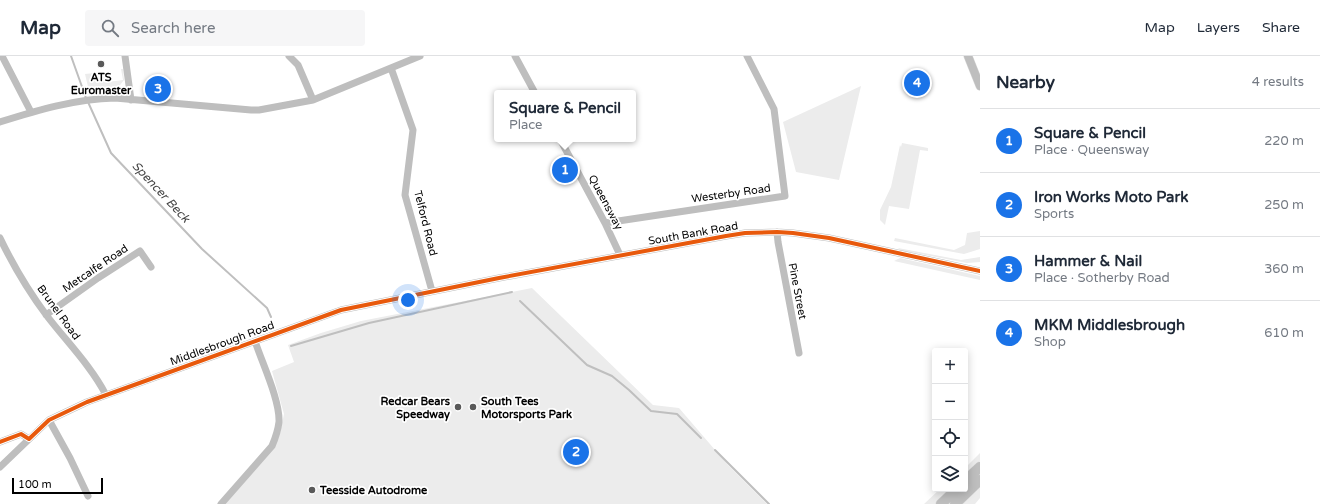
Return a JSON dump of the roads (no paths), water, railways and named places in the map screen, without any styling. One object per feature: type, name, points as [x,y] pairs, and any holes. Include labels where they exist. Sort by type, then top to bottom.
[{"type":"highway","points":[[968,478],[980,467]]},
{"type":"highway","points":[[955,504],[980,480]]},
{"type":"highway","points":[[942,504],[954,492]]},
{"type":"main road","points":[[968,56],[980,86]]},
{"type":"street","points":[[2,56],[3,65],[31,112]]},
{"type":"street","points":[[125,56],[131,100]]},
{"type":"street","points":[[289,56],[298,65],[313,100]]},
{"type":"street","points":[[0,122],[31,112],[82,100],[94,99],[115,98],[251,110],[313,100],[420,56]]},
{"type":"street","points":[[515,56],[533,90]]},
{"type":"street","name":"Westerby Road","points":[[605,223],[785,196],[774,109],[747,56]]},
{"type":"street","name":"Telford Road","points":[[391,68],[413,130],[406,195],[432,291]]},
{"type":"street","name":"Queensway","points":[[562,142],[605,223],[620,255]]},
{"type":"street","name":"South Bank Road","points":[[432,291],[738,234],[777,232],[829,238],[979,270]]},
{"type":"street","name":"Pine Street","points":[[777,232],[799,353]]},
{"type":"street","name":"Brunel Road","points":[[0,238],[14,267],[46,315],[99,381],[106,395]]},
{"type":"street","name":"Metcalfe Road","points":[[46,315],[98,278],[140,251],[151,267]]},
{"type":"street","name":"Middlesbrough Road","points":[[0,467],[49,420],[87,402],[341,310],[432,291]]},
{"type":"street","points":[[221,504],[272,446],[277,430],[278,406],[254,341]]},
{"type":"street","points":[[49,420],[70,458],[88,496]]},
{"type":"street","points":[[0,442],[21,434],[29,439]]},
{"type":"waterway","name":"Spencer Beck","points":[[71,56],[86,98]]},
{"type":"waterway","name":"Spencer Beck","points":[[88,102],[111,153],[202,249],[267,308],[271,317]]},
{"type":"waterway","name":"Spencer Beck","points":[[291,346],[369,323],[512,292]]},
{"type":"waterway","points":[[520,301],[587,365],[612,376],[651,411],[677,414],[701,438]]},
{"type":"waterway","points":[[715,450],[769,504]]},
{"type":"place","name":"ATS Euromaster","points":[[101,64]]},
{"type":"place","name":"MKM Middlesbrough","points":[[917,83]]},
{"type":"place","name":"Hammer & Nail","points":[[158,89]]},
{"type":"place","name":"Square & Pencil","points":[[565,170]]},
{"type":"place","name":"Redcar Bears Speedway","points":[[458,407]]},
{"type":"place","name":"South Tees Motorsports Park","points":[[473,407]]},
{"type":"place","name":"Iron Works Moto Park","points":[[576,452]]},
{"type":"place","name":"Teesside Autodrome","points":[[312,490]]}]
